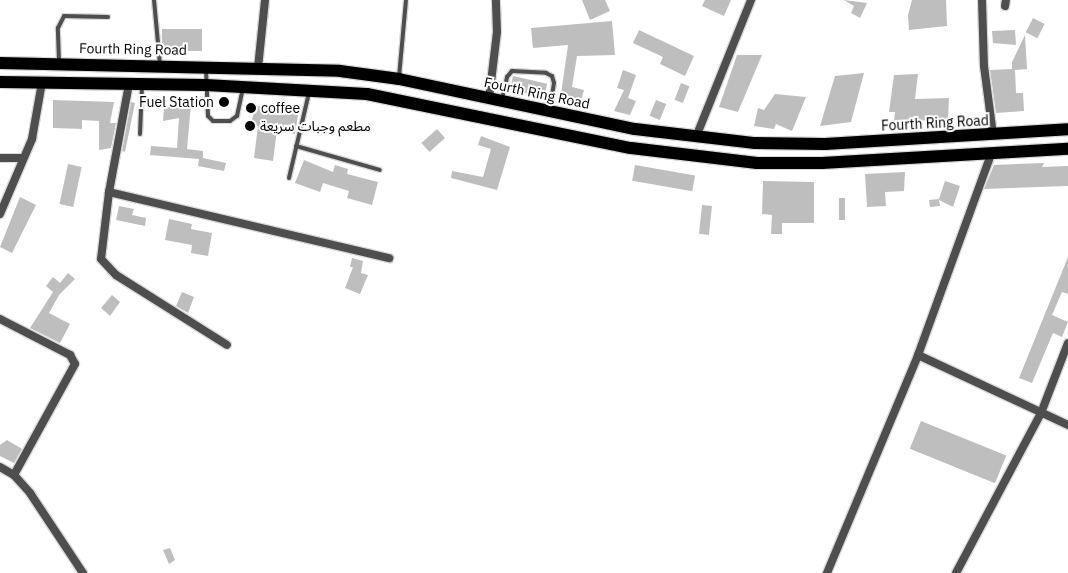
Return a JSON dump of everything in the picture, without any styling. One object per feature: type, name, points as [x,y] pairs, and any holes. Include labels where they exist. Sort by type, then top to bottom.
[{"type":"main road","name":"Fourth Ring Road","points":[[0,63],[59,62],[308,69],[399,79],[550,111],[696,137],[755,143],[825,144],[1068,129]]},
{"type":"main road","points":[[0,82],[244,86],[367,94],[631,148],[706,159],[822,162],[1068,149]]},
{"type":"street","points":[[258,68],[265,0]]},
{"type":"street","points":[[495,100],[496,0]]},
{"type":"street","points":[[696,137],[751,0]]},
{"type":"street","points":[[982,0],[984,66],[994,134]]},
{"type":"street","points":[[0,214],[32,139],[42,82]]},
{"type":"street","points":[[135,84],[109,192],[101,251],[105,266],[226,345]]},
{"type":"street","points":[[827,573],[918,355],[991,154]]},
{"type":"street","points":[[0,158],[23,158]]},
{"type":"street","points":[[109,192],[389,258]]},
{"type":"street","points":[[0,319],[70,355],[75,364],[14,475]]},
{"type":"street","points":[[956,573],[1040,413],[1068,343]]},
{"type":"street","points":[[918,355],[1068,425]]},
{"type":"street","points":[[0,468],[14,475],[30,493],[84,573]]},
{"type":"lane","points":[[154,0],[160,65]]},
{"type":"lane","points":[[399,79],[406,0]]},
{"type":"lane","points":[[59,62],[58,28],[64,16],[108,17]]},
{"type":"lane","points":[[206,66],[208,116],[213,121],[230,121],[238,116],[244,86]]},
{"type":"lane","points":[[495,100],[512,71],[546,72],[552,76],[554,83],[550,111]]},
{"type":"lane","points":[[135,84],[140,134]]},
{"type":"lane","points":[[289,178],[311,89]]},
{"type":"lane","points":[[296,146],[380,170]]},
{"type":"building","points":[[582,0],[605,0],[610,11],[590,20]]},
{"type":"building","points":[[705,0],[731,0],[724,16],[702,6]]},
{"type":"building","points":[[844,0],[867,3],[860,18],[851,13],[854,6]]},
{"type":"building","points":[[912,0],[946,0],[947,26],[909,30],[908,15]]},
{"type":"building","points":[[1033,18],[1045,24],[1037,38],[1026,32]]},
{"type":"building","points":[[612,21],[615,55],[577,56],[572,87],[584,90],[580,104],[560,101],[568,45],[533,48],[531,28]]},
{"type":"building","points":[[162,29],[202,29],[202,51],[162,51]]},
{"type":"building","points":[[639,30],[694,56],[685,76],[660,64],[663,57],[633,43]]},
{"type":"building","points":[[1015,30],[1016,45],[993,43],[992,31]]},
{"type":"building","points":[[1025,35],[1027,69],[1015,70],[1016,93],[1023,93],[1024,111],[996,113],[990,70],[1012,69],[1012,62]]},
{"type":"building","points":[[737,55],[762,55],[738,112],[719,107]]},
{"type":"building","points":[[623,70],[636,75],[628,98],[636,101],[630,115],[614,111],[624,90],[617,88]]},
{"type":"building","points":[[864,73],[851,122],[820,126],[835,76]]},
{"type":"building","points":[[918,74],[915,99],[949,98],[948,120],[894,121],[895,112],[889,112],[894,75]]},
{"type":"building","points":[[513,76],[547,84],[544,98],[510,90]]},
{"type":"building","points":[[681,83],[689,86],[683,103],[675,100]]},
{"type":"building","points":[[775,94],[806,97],[792,131],[776,124],[774,129],[754,126],[758,108],[764,110]]},
{"type":"building","points":[[53,100],[114,102],[110,123],[116,123],[111,148],[99,150],[99,121],[82,120],[82,129],[53,128]]},
{"type":"building","points":[[656,100],[666,104],[660,120],[650,116]]},
{"type":"building","points":[[131,102],[135,103],[125,152],[122,151]]},
{"type":"building","points":[[181,103],[191,104],[187,149],[203,151],[203,158],[226,163],[224,171],[198,166],[199,159],[150,155],[151,146],[177,148],[179,118],[163,121],[164,107],[180,108]]},
{"type":"building","points":[[255,106],[299,109],[295,134],[277,130],[273,161],[254,158],[258,126],[251,125]]},
{"type":"building","points":[[437,129],[445,138],[429,152],[421,143]]},
{"type":"building","points":[[481,136],[510,147],[497,190],[451,178],[452,171],[483,177],[491,149],[478,145]]},
{"type":"building","points":[[304,160],[333,172],[335,165],[348,169],[347,174],[378,182],[372,205],[347,198],[349,191],[323,183],[320,192],[295,183]]},
{"type":"building","points":[[1044,163],[1042,167],[1068,166],[1068,186],[984,189],[994,165]]},
{"type":"building","points":[[68,164],[82,167],[73,207],[59,204]]},
{"type":"building","points":[[635,165],[695,176],[692,191],[632,181]]},
{"type":"building","points":[[905,172],[904,191],[885,192],[886,206],[867,207],[865,174]]},
{"type":"building","points":[[763,181],[814,182],[814,223],[782,223],[782,234],[771,234],[772,215],[762,214]]},
{"type":"building","points":[[945,181],[960,186],[953,207],[939,200],[940,206],[930,207],[929,200],[939,199]]},
{"type":"building","points":[[20,197],[36,205],[12,253],[0,247]]},
{"type":"building","points":[[839,198],[845,198],[845,220],[839,220]]},
{"type":"building","points":[[702,205],[712,206],[709,235],[699,234]]},
{"type":"building","points":[[119,206],[134,209],[132,215],[146,218],[145,226],[116,220]]},
{"type":"building","points":[[169,219],[192,224],[191,229],[212,233],[208,256],[191,253],[192,245],[165,240]]},
{"type":"building","points":[[1068,257],[1068,294],[1062,292],[1052,315],[1068,322],[1062,337],[1053,333],[1032,383],[1019,378]]},
{"type":"building","points":[[352,258],[363,261],[361,273],[368,275],[360,294],[345,288],[353,267],[350,267]]},
{"type":"building","points":[[68,273],[75,279],[59,295],[49,313],[70,324],[60,343],[30,328],[53,292],[46,286],[53,277],[60,283]]},
{"type":"building","points":[[182,292],[194,297],[188,313],[176,306]]},
{"type":"building","points":[[112,295],[120,302],[110,316],[101,308]]},
{"type":"building","points":[[921,421],[1006,455],[995,483],[910,449]]},
{"type":"building","points":[[7,440],[22,449],[14,463],[0,456],[0,445]]},
{"type":"building","points":[[170,548],[175,560],[169,564],[163,550]]},
{"type":"place","name":"Fuel Station","points":[[224,102]]},
{"type":"place","name":"coffee","points":[[251,108]]},
{"type":"place","name":"مطعم وجبات سريعة","points":[[250,126]]}]
